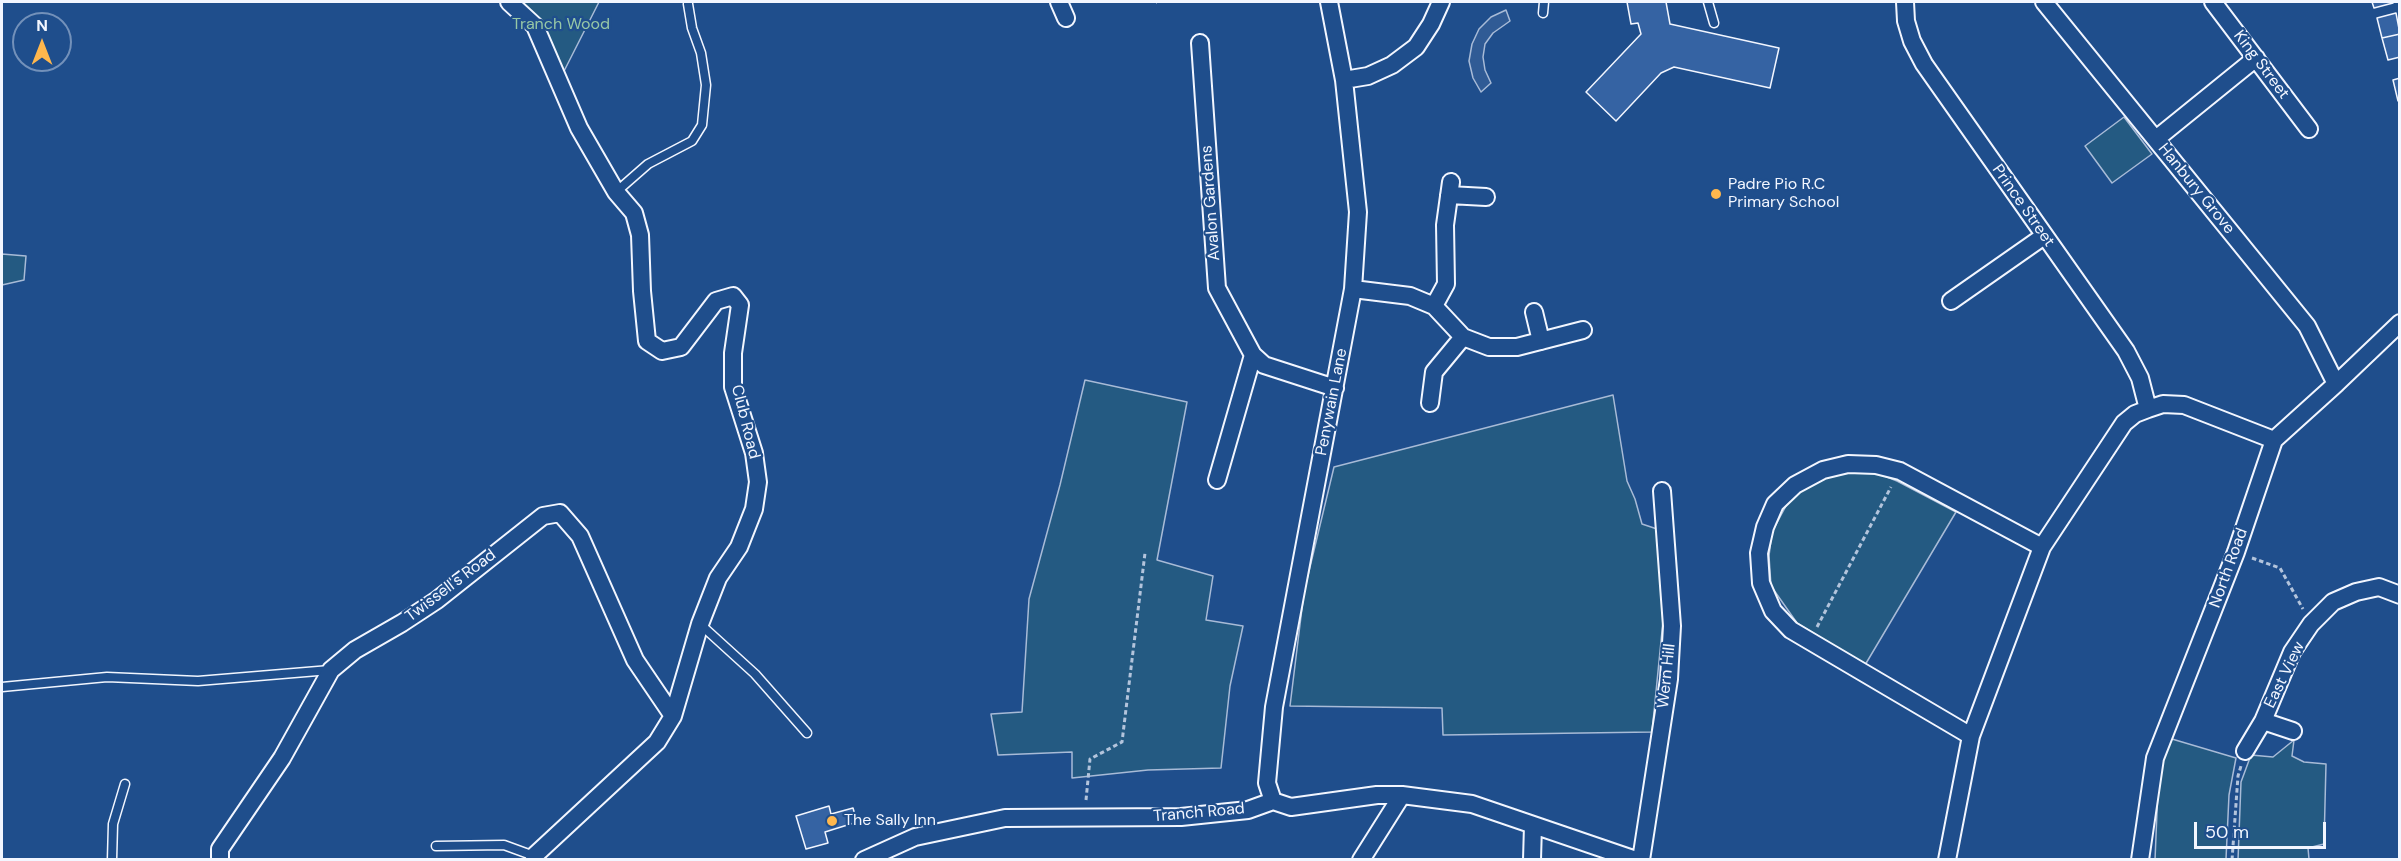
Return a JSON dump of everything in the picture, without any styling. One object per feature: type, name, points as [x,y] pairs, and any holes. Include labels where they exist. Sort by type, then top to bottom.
[{"type":"street","name":"Club Road","points":[[509,2],[535,26],[579,128],[616,192],[634,213],[640,236],[647,341],[662,351],[681,347],[716,301],[733,296],[740,305],[733,353],[734,387],[754,453],[758,482],[754,509],[739,547],[718,578],[700,624],[673,716],[657,742],[535,858]]},
{"type":"street","points":[[1059,2],[1066,18]]},
{"type":"street","name":"Penywain Lane","points":[[1273,801],[1267,783],[1274,707],[1353,289],[1358,212],[1344,80],[1329,2]]},
{"type":"street","points":[[1344,80],[1368,76],[1392,65],[1416,47],[1442,2]]},
{"type":"street","name":"Prince Street","points":[[1905,2],[1912,41],[1924,64],[2126,351],[2140,378],[2148,409]]},
{"type":"street","name":"Hanbury Grove","points":[[2044,2],[2307,327],[2336,384]]},
{"type":"street","name":"King Street","points":[[2213,2],[2308,129]]},
{"type":"street","name":"Avalon Gardens","points":[[1200,43],[1217,288],[1253,355]]},
{"type":"street","points":[[2156,139],[2256,58]]},
{"type":"street","points":[[1434,306],[1446,284],[1445,225],[1450,189],[1486,197]]},
{"type":"street","points":[[1951,302],[2044,236]]},
{"type":"street","points":[[1353,289],[1410,296],[1434,306],[1463,337],[1489,346],[1517,347],[1583,330]]},
{"type":"street","points":[[1534,312],[1541,341]]},
{"type":"street","name":"North Road","points":[[2140,860],[2155,758],[2236,552],[2274,440],[2400,323]]},
{"type":"street","points":[[1430,403],[1434,372],[1463,337]]},
{"type":"street","points":[[1217,480],[1253,355],[1264,365],[1335,388]]},
{"type":"street","points":[[1947,860],[1971,736],[2042,547],[2124,423],[2135,414],[2163,404],[2184,405],[2274,440]]},
{"type":"street","points":[[1971,736],[1791,630],[1773,610],[1761,583],[1759,553],[1765,527],[1775,504],[1795,485],[1823,470],[1848,464],[1876,465],[1900,471],[2042,547]]},
{"type":"street","name":"Wern Hill","points":[[1641,860],[1669,679],[1672,626],[1662,491]]},
{"type":"street","name":"Twissell's Road","points":[[220,860],[220,849],[282,758],[332,670],[355,650],[437,600],[543,516],[560,513],[580,536],[635,660],[673,716]]},
{"type":"street","name":"East View","points":[[2245,751],[2263,721],[2292,652],[2311,624],[2333,602],[2356,592],[2379,587],[2400,595]]},
{"type":"street","name":"East View","points":[[2263,721],[2293,731]]},
{"type":"street","name":"Tranch Road","points":[[864,860],[915,837],[1005,818],[1180,816],[1248,810],[1273,801],[1291,807],[1377,795],[1402,795],[1472,804],[1636,860]]},
{"type":"street","points":[[1361,860],[1402,795]]},
{"type":"street","points":[[1532,860],[1533,825]]},
{"type":"lane","points":[[1543,13],[1544,2]]},
{"type":"lane","points":[[1708,2],[1714,23]]},
{"type":"lane","points":[[616,192],[648,164],[692,141],[702,125],[706,85],[701,53],[692,28],[688,4]]},
{"type":"lane","points":[[700,624],[755,674],[807,733]]},
{"type":"lane","points":[[2,687],[107,676],[198,681],[332,670]]},
{"type":"lane","points":[[112,860],[113,824],[124,784]]},
{"type":"lane","points":[[436,846],[504,845],[535,858]]},
{"type":"path","points":[[1809,642],[1900,471]]},
{"type":"path","points":[[2236,552],[2280,567],[2311,624]]},
{"type":"path","points":[[1084,817],[1090,759],[1122,742],[1145,553]]},
{"type":"path","points":[[2232,860],[2238,776],[2245,751]]},
{"type":"green space","name":"Tranch Wood","points":[[509,2],[599,2],[559,81],[535,26]]},
{"type":"green space","points":[[2124,117],[2152,154],[2112,183],[2085,146]]},
{"type":"green space","points":[[2,254],[26,256],[24,280],[2,285]]},
{"type":"green space","points":[[1085,380],[1187,402],[1157,560],[1213,576],[1206,620],[1243,626],[1230,686],[1221,768],[1148,770],[1072,778],[1072,752],[998,755],[991,714],[1022,712],[1029,599]]},
{"type":"green space","points":[[1613,395],[1627,481],[1642,524],[1657,529],[1663,621],[1652,732],[1443,735],[1442,708],[1290,706],[1304,592],[1334,467]]},
{"type":"green space","points":[[1872,471],[1897,481],[1956,512],[1865,665],[1797,623],[1771,586],[1769,556],[1772,532],[1787,504],[1825,474]]},
{"type":"green space","points":[[2172,739],[2236,758],[2229,795],[2226,859],[2155,860],[2159,764]]},
{"type":"green space","points":[[2294,740],[2292,756],[2304,762],[2326,764],[2324,844],[2308,848],[2309,859],[2238,860],[2241,782],[2251,755],[2273,757]]},
{"type":"shaded area","points":[[1506,10],[1510,21],[1493,33],[1485,44],[1483,57],[1485,70],[1491,83],[1481,92],[1473,78],[1469,61],[1472,44],[1479,29],[1491,17]]},
{"type":"building","points":[[1627,2],[1666,2],[1670,24],[1779,48],[1770,88],[1674,67],[1661,73],[1616,121],[1586,92],[1641,34],[1638,23],[1631,24]]},
{"type":"building","points":[[2372,2],[2392,2],[2393,3],[2374,8]]},
{"type":"building","points":[[2396,13],[2400,34],[2382,38],[2377,18]]},
{"type":"building","points":[[2400,34],[2400,57],[2388,60],[2382,38]]},
{"type":"building","points":[[2400,78],[2400,100],[2398,101],[2393,80]]},
{"type":"building","points":[[829,806],[831,814],[853,808],[857,822],[825,832],[828,843],[806,849],[796,816]]},
{"type":"place","name":"Padre Pio R.C Primary School","points":[[1716,194]]},
{"type":"place","name":"The Sally Inn","points":[[832,821]]}]
